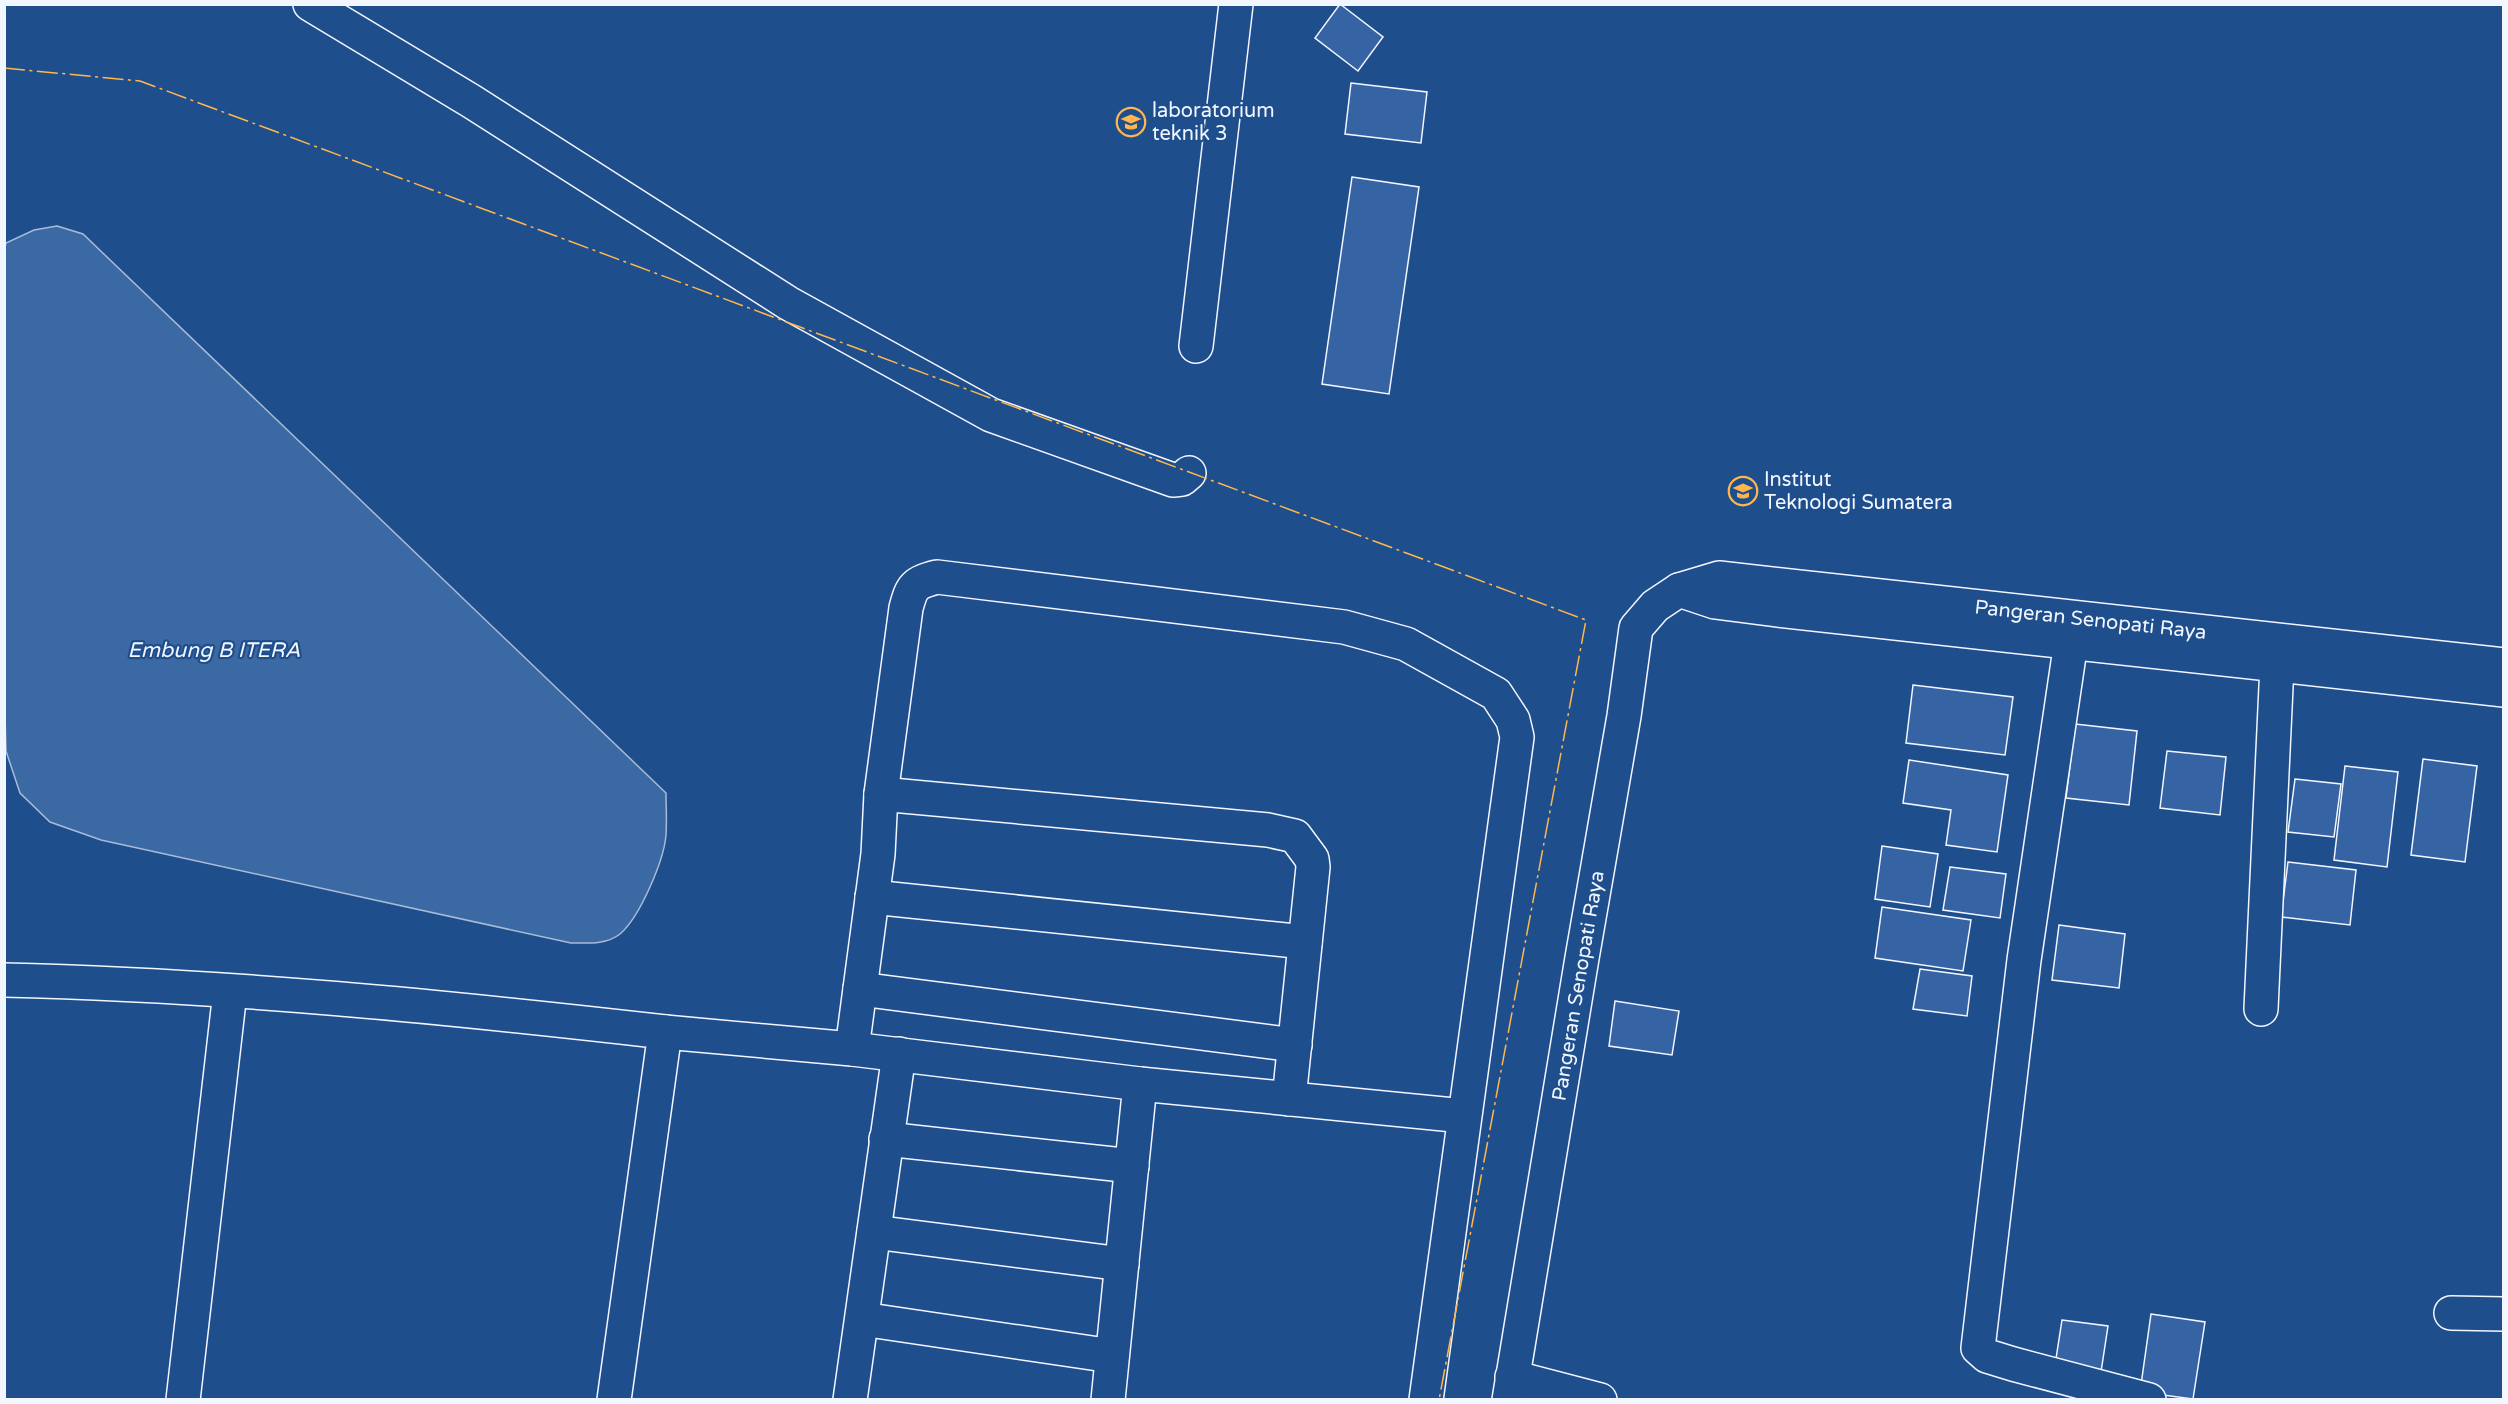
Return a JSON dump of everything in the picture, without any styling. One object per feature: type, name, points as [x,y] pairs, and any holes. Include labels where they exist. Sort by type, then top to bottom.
[{"type":"street","points":[[310,4],[471,101],[788,303],[991,415],[1173,480],[1182,479],[1189,473]]},
{"type":"street","points":[[1196,346],[1236,4]]},
{"type":"street","points":[[852,1049],[878,854],[881,794],[906,608],[911,590],[920,581],[937,577],[1344,627],[1406,644],[1496,694],[1513,720],[1517,737],[1426,1400]]},
{"type":"street","name":"Pangeran Senopati Raya","points":[[1511,1388],[1624,716],[1636,628],[1655,606],[1679,590],[1719,578],[2504,665]]},
{"type":"street","name":"Pangeran Senopati Raya","points":[[1679,590],[1715,602],[2504,690]]},
{"type":"street","points":[[2071,642],[2024,960],[1978,1347],[1987,1356],[2149,1400]]},
{"type":"street","points":[[2261,1009],[2277,665]]},
{"type":"street","points":[[881,794],[1268,830],[1295,836],[1312,859],[1313,867],[1289,1099]]},
{"type":"street","points":[[872,897],[1305,942]]},
{"type":"street","points":[[4,980],[91,982],[444,1007],[665,1032],[899,1054],[1140,1084],[1464,1116]]},
{"type":"street","points":[[860,989],[1295,1045]]},
{"type":"street","points":[[183,1400],[230,992]]},
{"type":"street","points":[[615,1400],[665,1032]]},
{"type":"street","points":[[850,1400],[899,1054]]},
{"type":"street","points":[[1108,1400],[1140,1084]]},
{"type":"street","points":[[886,1139],[1132,1166]]},
{"type":"street","points":[[874,1232],[1122,1264]]},
{"type":"street","points":[[2451,1313],[2504,1314]]},
{"type":"street","points":[[862,1319],[1112,1356]]},
{"type":"street","points":[[1511,1388],[1600,1400]]},
{"type":"water","name":"Embung B ITERA","points":[[57,226],[83,234],[666,793],[666,835],[661,859],[643,902],[628,926],[615,938],[603,942],[571,943],[101,840],[50,822],[20,793],[6,751],[5,246],[6,243],[34,230]]},
{"type":"building","points":[[1340,4],[1383,37],[1358,71],[1315,38]]},
{"type":"building","points":[[1351,83],[1427,92],[1421,143],[1345,134]]},
{"type":"building","points":[[1352,177],[1419,187],[1389,394],[1322,384]]},
{"type":"building","points":[[1913,685],[2013,697],[2005,755],[1906,743]]},
{"type":"building","points":[[2075,724],[2137,731],[2129,805],[2066,798]]},
{"type":"building","points":[[2167,751],[2226,757],[2220,815],[2160,808]]},
{"type":"building","points":[[2423,759],[2477,766],[2465,862],[2411,855]]},
{"type":"building","points":[[1909,760],[2008,775],[1997,852],[1946,845],[1951,810],[1903,803]]},
{"type":"building","points":[[2345,766],[2398,772],[2387,867],[2334,860]]},
{"type":"building","points":[[2295,779],[2341,784],[2334,837],[2288,832]]},
{"type":"building","points":[[1882,846],[1938,854],[1930,907],[1875,899]]},
{"type":"building","points":[[2288,862],[2356,870],[2350,925],[2281,917]]},
{"type":"building","points":[[1950,867],[2006,874],[2000,918],[1943,910]]},
{"type":"building","points":[[1882,907],[1971,920],[1963,971],[1875,958]]},
{"type":"building","points":[[2059,925],[2125,934],[2119,988],[2052,980]]},
{"type":"building","points":[[1920,969],[1972,976],[1967,1016],[1913,1009]]},
{"type":"building","points":[[1615,1001],[1679,1011],[1672,1055],[1609,1046]]},
{"type":"building","points":[[2151,1314],[2205,1322],[2193,1399],[2140,1392]]},
{"type":"building","points":[[2062,1320],[2108,1326],[2101,1372],[2055,1365]]},
{"type":"power","points":[[4,68],[140,81],[1586,620],[1439,1400]]},
{"type":"place","name":"laboratorium teknik 3","points":[[1131,122]]},
{"type":"place","name":"Institut Teknologi Sumatera","points":[[1743,491]]}]
